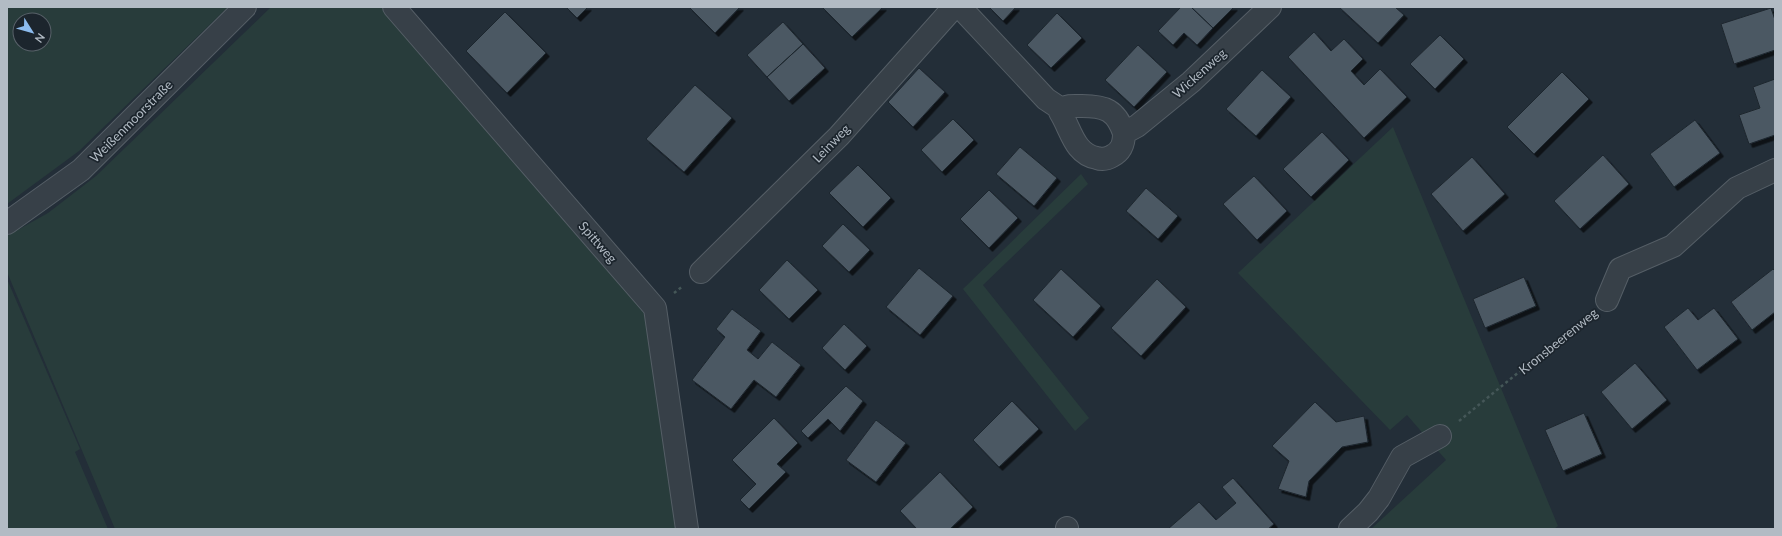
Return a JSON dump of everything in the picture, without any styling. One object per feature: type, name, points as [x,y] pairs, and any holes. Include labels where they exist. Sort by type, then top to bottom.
[{"type":"street","name":"Weißenmoorstraße","points":[[7,223],[81,170],[245,7]]},
{"type":"street","name":"Spittweg","points":[[394,7],[655,308]]},
{"type":"street","name":"Leinweg","points":[[701,272],[839,136],[954,7]]},
{"type":"street","points":[[960,7],[1046,99],[1061,109]]},
{"type":"street","name":"Wickenweg","points":[[1124,133],[1137,126],[1191,82],[1270,7]]},
{"type":"street","points":[[1067,106],[1098,106],[1105,108],[1116,116],[1124,133],[1122,146],[1118,152],[1104,160],[1087,155],[1079,149],[1060,112],[1061,109],[1067,106]]},
{"type":"street","name":"Kronsbeerenweg","points":[[1607,300],[1620,268],[1673,246],[1737,188],[1775,170]]},
{"type":"street","points":[[655,308],[687,529]]},
{"type":"street","points":[[1350,529],[1368,512],[1379,498],[1402,458],[1440,436]]},
{"type":"path","points":[[655,308],[701,272]]},
{"type":"path","name":"Kronsbeerenweg","points":[[1440,436],[1607,300]]},
{"type":"green space","points":[[7,7],[228,7],[79,151],[7,204]]},
{"type":"green space","points":[[271,7],[381,7],[652,312],[685,529],[115,529],[7,272],[7,236],[48,213],[96,176]]},
{"type":"green space","points":[[1393,127],[1558,526],[1554,529],[1371,529],[1446,460],[1407,415],[1390,430],[1238,273]]},
{"type":"green space","points":[[1081,174],[1088,184],[983,285],[1089,418],[1075,431],[963,289]]},
{"type":"green space","points":[[7,279],[80,449],[75,452],[108,529],[7,529]]},
{"type":"building","points":[[566,7],[588,7],[577,18]]},
{"type":"building","points":[[689,7],[740,7],[715,33]]},
{"type":"building","points":[[822,7],[883,7],[852,37]]},
{"type":"building","points":[[989,7],[1016,7],[1003,21]]},
{"type":"building","points":[[1181,7],[1191,7],[1213,28],[1197,45],[1184,33],[1173,45],[1158,31]]},
{"type":"building","points":[[1191,7],[1234,7],[1213,28]]},
{"type":"building","points":[[1339,7],[1395,7],[1404,15],[1378,43]]},
{"type":"building","points":[[1771,8],[1775,20],[1775,50],[1734,64],[1721,24]]},
{"type":"building","points":[[505,12],[546,53],[507,93],[466,51]]},
{"type":"building","points":[[1057,13],[1082,38],[1051,68],[1027,45]]},
{"type":"building","points":[[783,22],[803,44],[767,77],[747,55]]},
{"type":"building","points":[[1314,32],[1331,51],[1344,39],[1363,59],[1351,71],[1364,85],[1380,69],[1407,97],[1364,138],[1288,57]]},
{"type":"building","points":[[1440,35],[1464,59],[1435,89],[1410,64]]},
{"type":"building","points":[[803,44],[825,68],[789,101],[767,77]]},
{"type":"building","points":[[1138,45],[1167,72],[1134,107],[1105,80]]},
{"type":"building","points":[[919,68],[945,92],[913,127],[888,102]]},
{"type":"building","points":[[1262,70],[1291,97],[1256,136],[1226,109]]},
{"type":"building","points":[[1562,72],[1589,99],[1534,154],[1507,127]]},
{"type":"building","points":[[1775,79],[1775,135],[1749,144],[1739,115],[1760,108],[1753,87]]},
{"type":"building","points":[[695,85],[732,118],[684,172],[646,139]]},
{"type":"building","points":[[953,119],[974,140],[942,172],[921,150]]},
{"type":"building","points":[[1695,120],[1720,153],[1674,187],[1650,154]]},
{"type":"building","points":[[1322,132],[1349,160],[1311,197],[1283,169]]},
{"type":"building","points":[[1020,147],[1057,178],[1034,206],[996,174]]},
{"type":"building","points":[[1603,155],[1629,184],[1580,229],[1554,201]]},
{"type":"building","points":[[1472,157],[1505,194],[1463,231],[1431,194]]},
{"type":"building","points":[[858,165],[891,198],[863,227],[829,193]]},
{"type":"building","points":[[1254,176],[1287,211],[1257,240],[1223,204]]},
{"type":"building","points":[[1146,188],[1178,216],[1158,239],[1126,211]]},
{"type":"building","points":[[989,190],[1018,218],[989,248],[960,219]]},
{"type":"building","points":[[843,224],[870,250],[849,272],[822,246]]},
{"type":"building","points":[[787,260],[818,290],[789,319],[759,290]]},
{"type":"building","points":[[919,268],[953,296],[920,335],[886,307]]},
{"type":"building","points":[[1061,269],[1101,306],[1073,337],[1033,300]]},
{"type":"building","points":[[1773,269],[1775,271],[1775,312],[1752,330],[1731,302]]},
{"type":"building","points":[[1524,277],[1536,306],[1485,328],[1473,299]]},
{"type":"building","points":[[1157,279],[1186,307],[1141,356],[1111,328]]},
{"type":"building","points":[[1688,308],[1698,320],[1714,308],[1738,339],[1697,370],[1664,327]]},
{"type":"building","points":[[732,309],[761,331],[747,350],[758,359],[772,342],[801,365],[776,397],[754,380],[731,409],[692,380],[725,337],[716,329]]},
{"type":"building","points":[[844,324],[867,346],[845,370],[822,348]]},
{"type":"building","points":[[1635,363],[1667,400],[1632,429],[1601,392]]},
{"type":"building","points":[[846,386],[863,401],[840,431],[828,419],[808,438],[801,431]]},
{"type":"building","points":[[1012,401],[1039,429],[999,467],[973,440]]},
{"type":"building","points":[[1315,402],[1336,422],[1364,416],[1368,442],[1342,447],[1309,481],[1306,497],[1278,489],[1289,461],[1272,446]]},
{"type":"building","points":[[1584,413],[1602,454],[1563,471],[1545,430]]},
{"type":"building","points":[[774,418],[798,443],[777,464],[786,472],[749,509],[740,500],[756,484],[732,460]]},
{"type":"building","points":[[876,420],[906,443],[876,482],[846,460]]},
{"type":"building","points":[[940,472],[973,507],[950,529],[917,529],[900,511]]},
{"type":"building","points":[[1233,478],[1274,524],[1268,529],[1168,529],[1199,502],[1216,520],[1236,503],[1222,487]]}]
